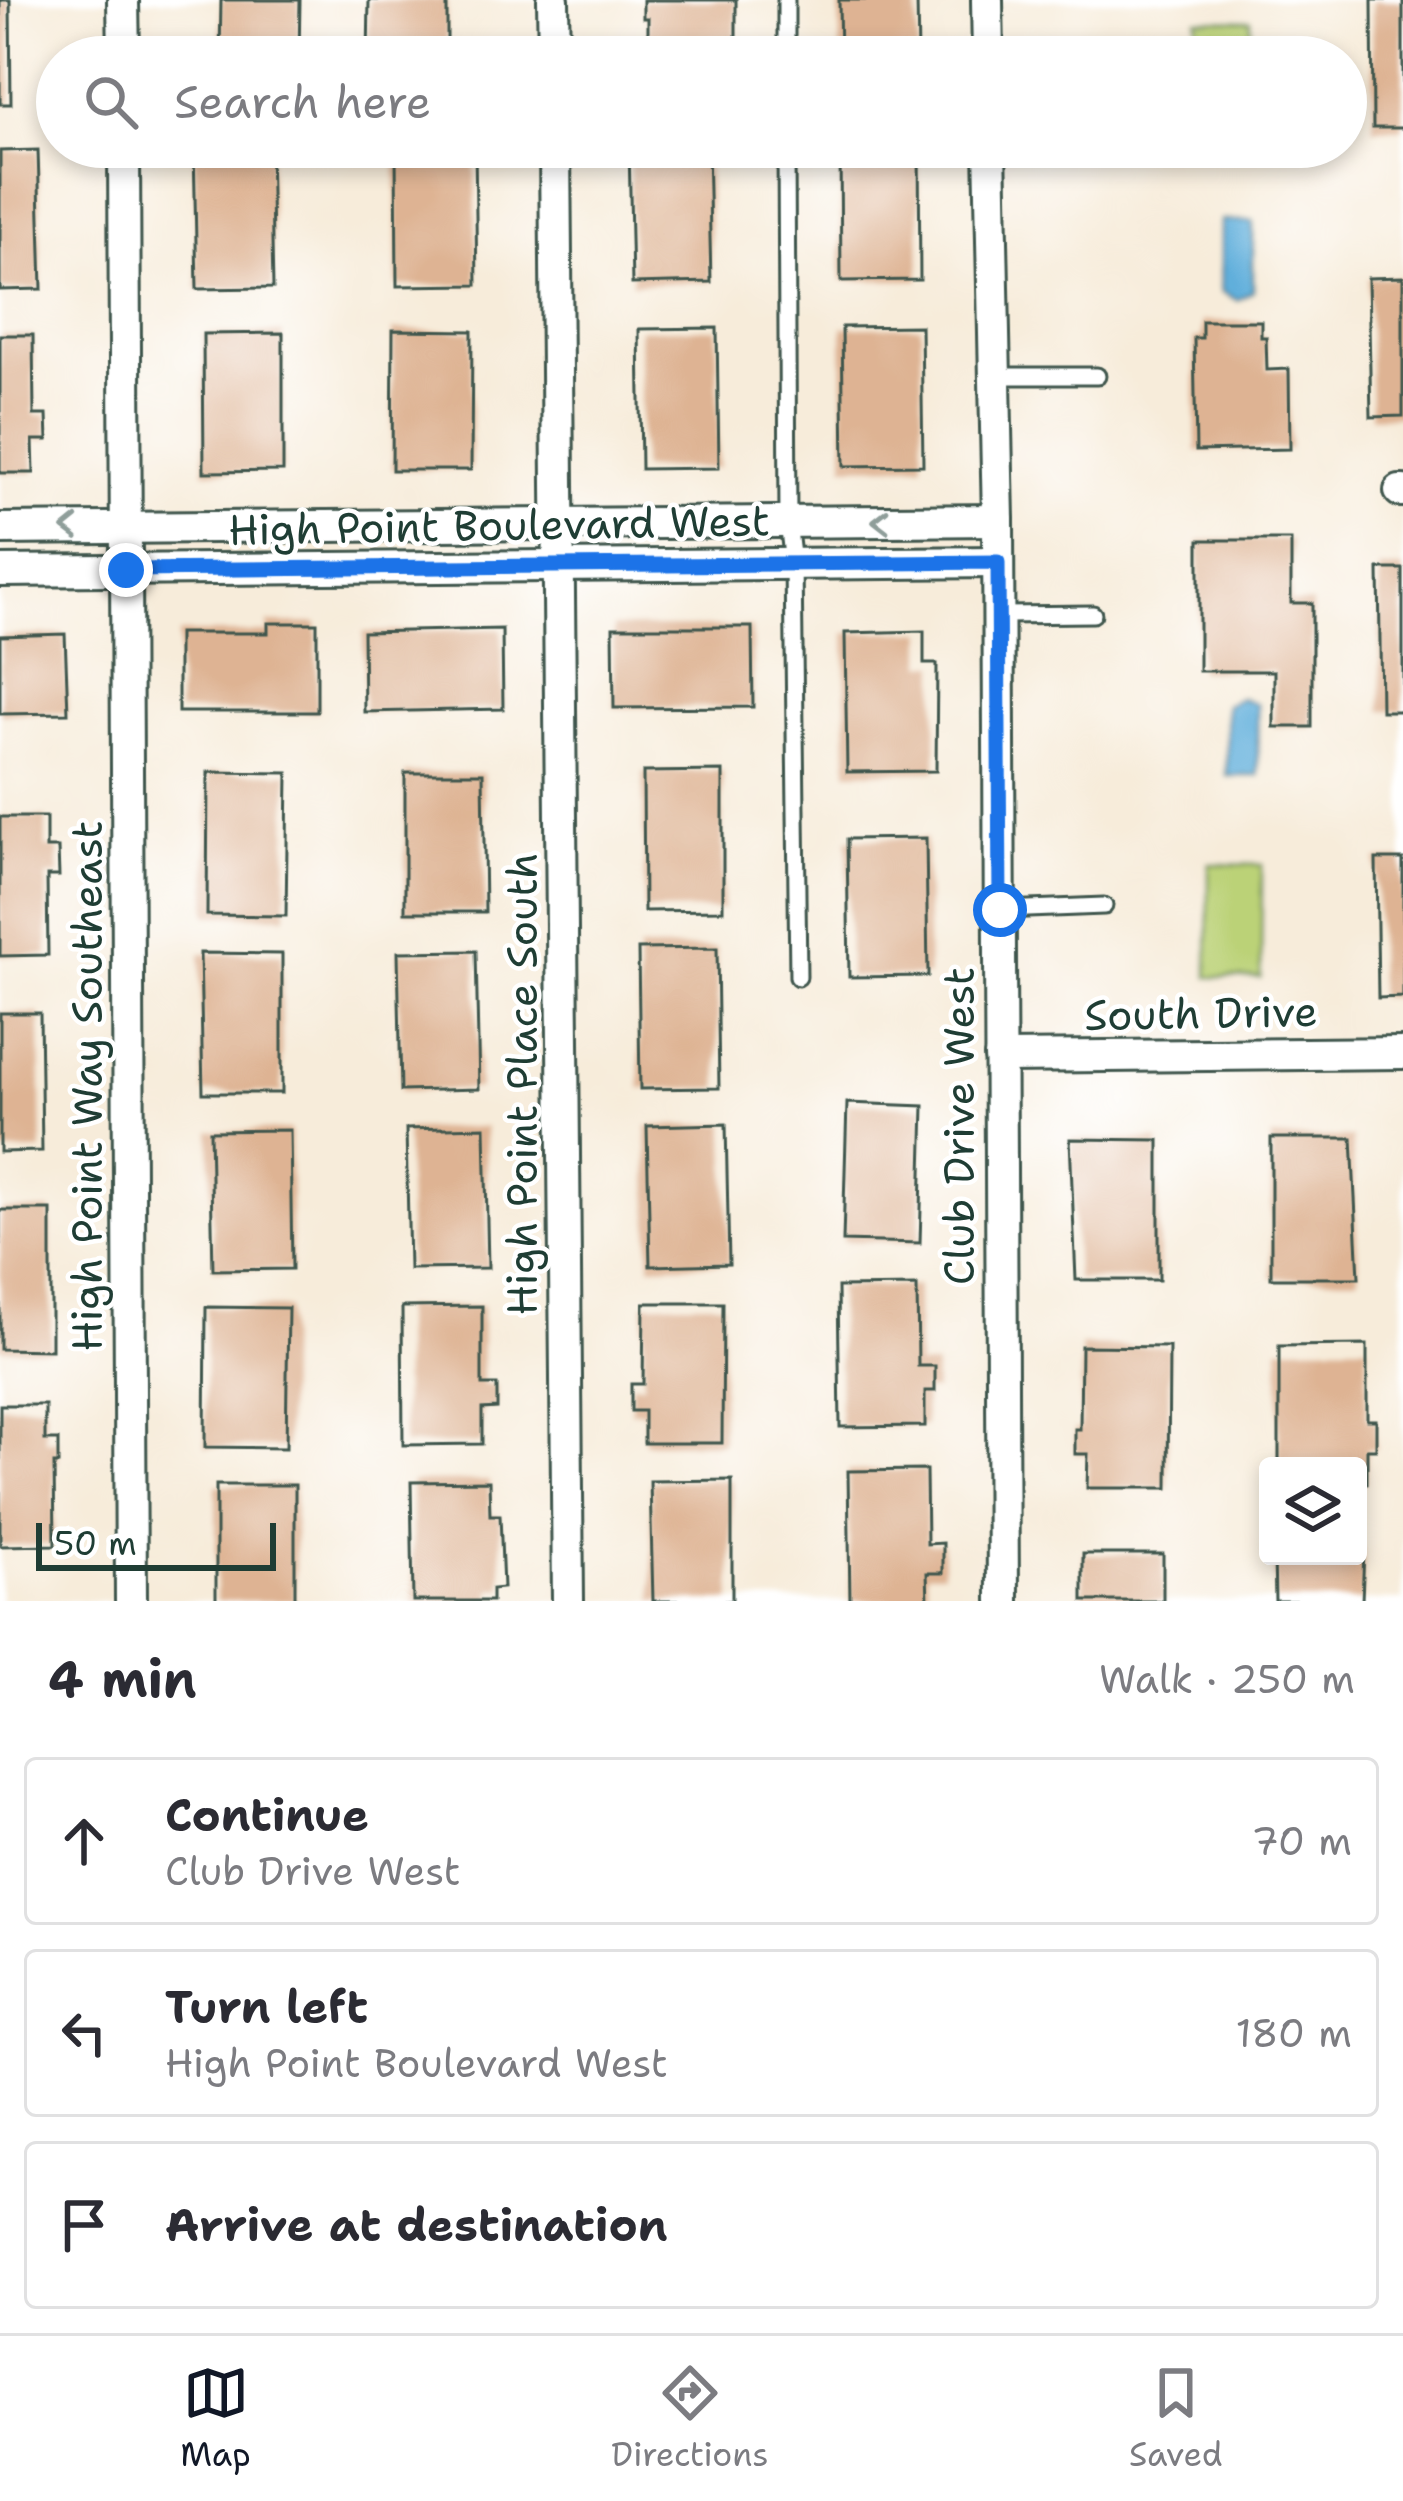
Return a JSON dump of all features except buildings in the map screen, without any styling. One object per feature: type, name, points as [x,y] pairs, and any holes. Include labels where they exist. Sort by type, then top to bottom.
[{"type":"street","points":[[123,0],[124,36]]},
{"type":"street","points":[[553,0],[554,36]]},
{"type":"street","points":[[987,0],[988,36]]},
{"type":"street","name":"High Point Way Southeast","points":[[124,168],[131,1601]]},
{"type":"street","name":"High Point Place South","points":[[555,168],[568,1601]]},
{"type":"street","name":"Club Drive West","points":[[990,168],[998,520],[1003,1601]]},
{"type":"street","name":"High Point Boulevard West","points":[[0,529],[998,520]]},
{"type":"street","name":"High Point Boulevard West","points":[[0,571],[998,562]]},
{"type":"street","name":"South Drive","points":[[1000,1057],[1403,1053]]},
{"type":"lane","points":[[786,0],[786,36]]},
{"type":"lane","points":[[786,168],[798,977]]},
{"type":"lane","points":[[994,376],[1097,376]]},
{"type":"lane","points":[[998,615],[1093,614]]},
{"type":"lane","points":[[1000,910],[1104,906]]},
{"type":"green space","points":[[1197,19],[1251,20],[1251,36],[1197,36]]},
{"type":"green space","points":[[1209,864],[1262,865],[1261,978],[1208,977]]},
{"type":"water","points":[[1221,221],[1253,221],[1253,291],[1237,300],[1221,291]]},
{"type":"water","points":[[1241,698],[1257,704],[1258,776],[1227,776],[1226,705]]},
{"type":"route","points":[[126,570],[998,562],[1000,910]]}]
